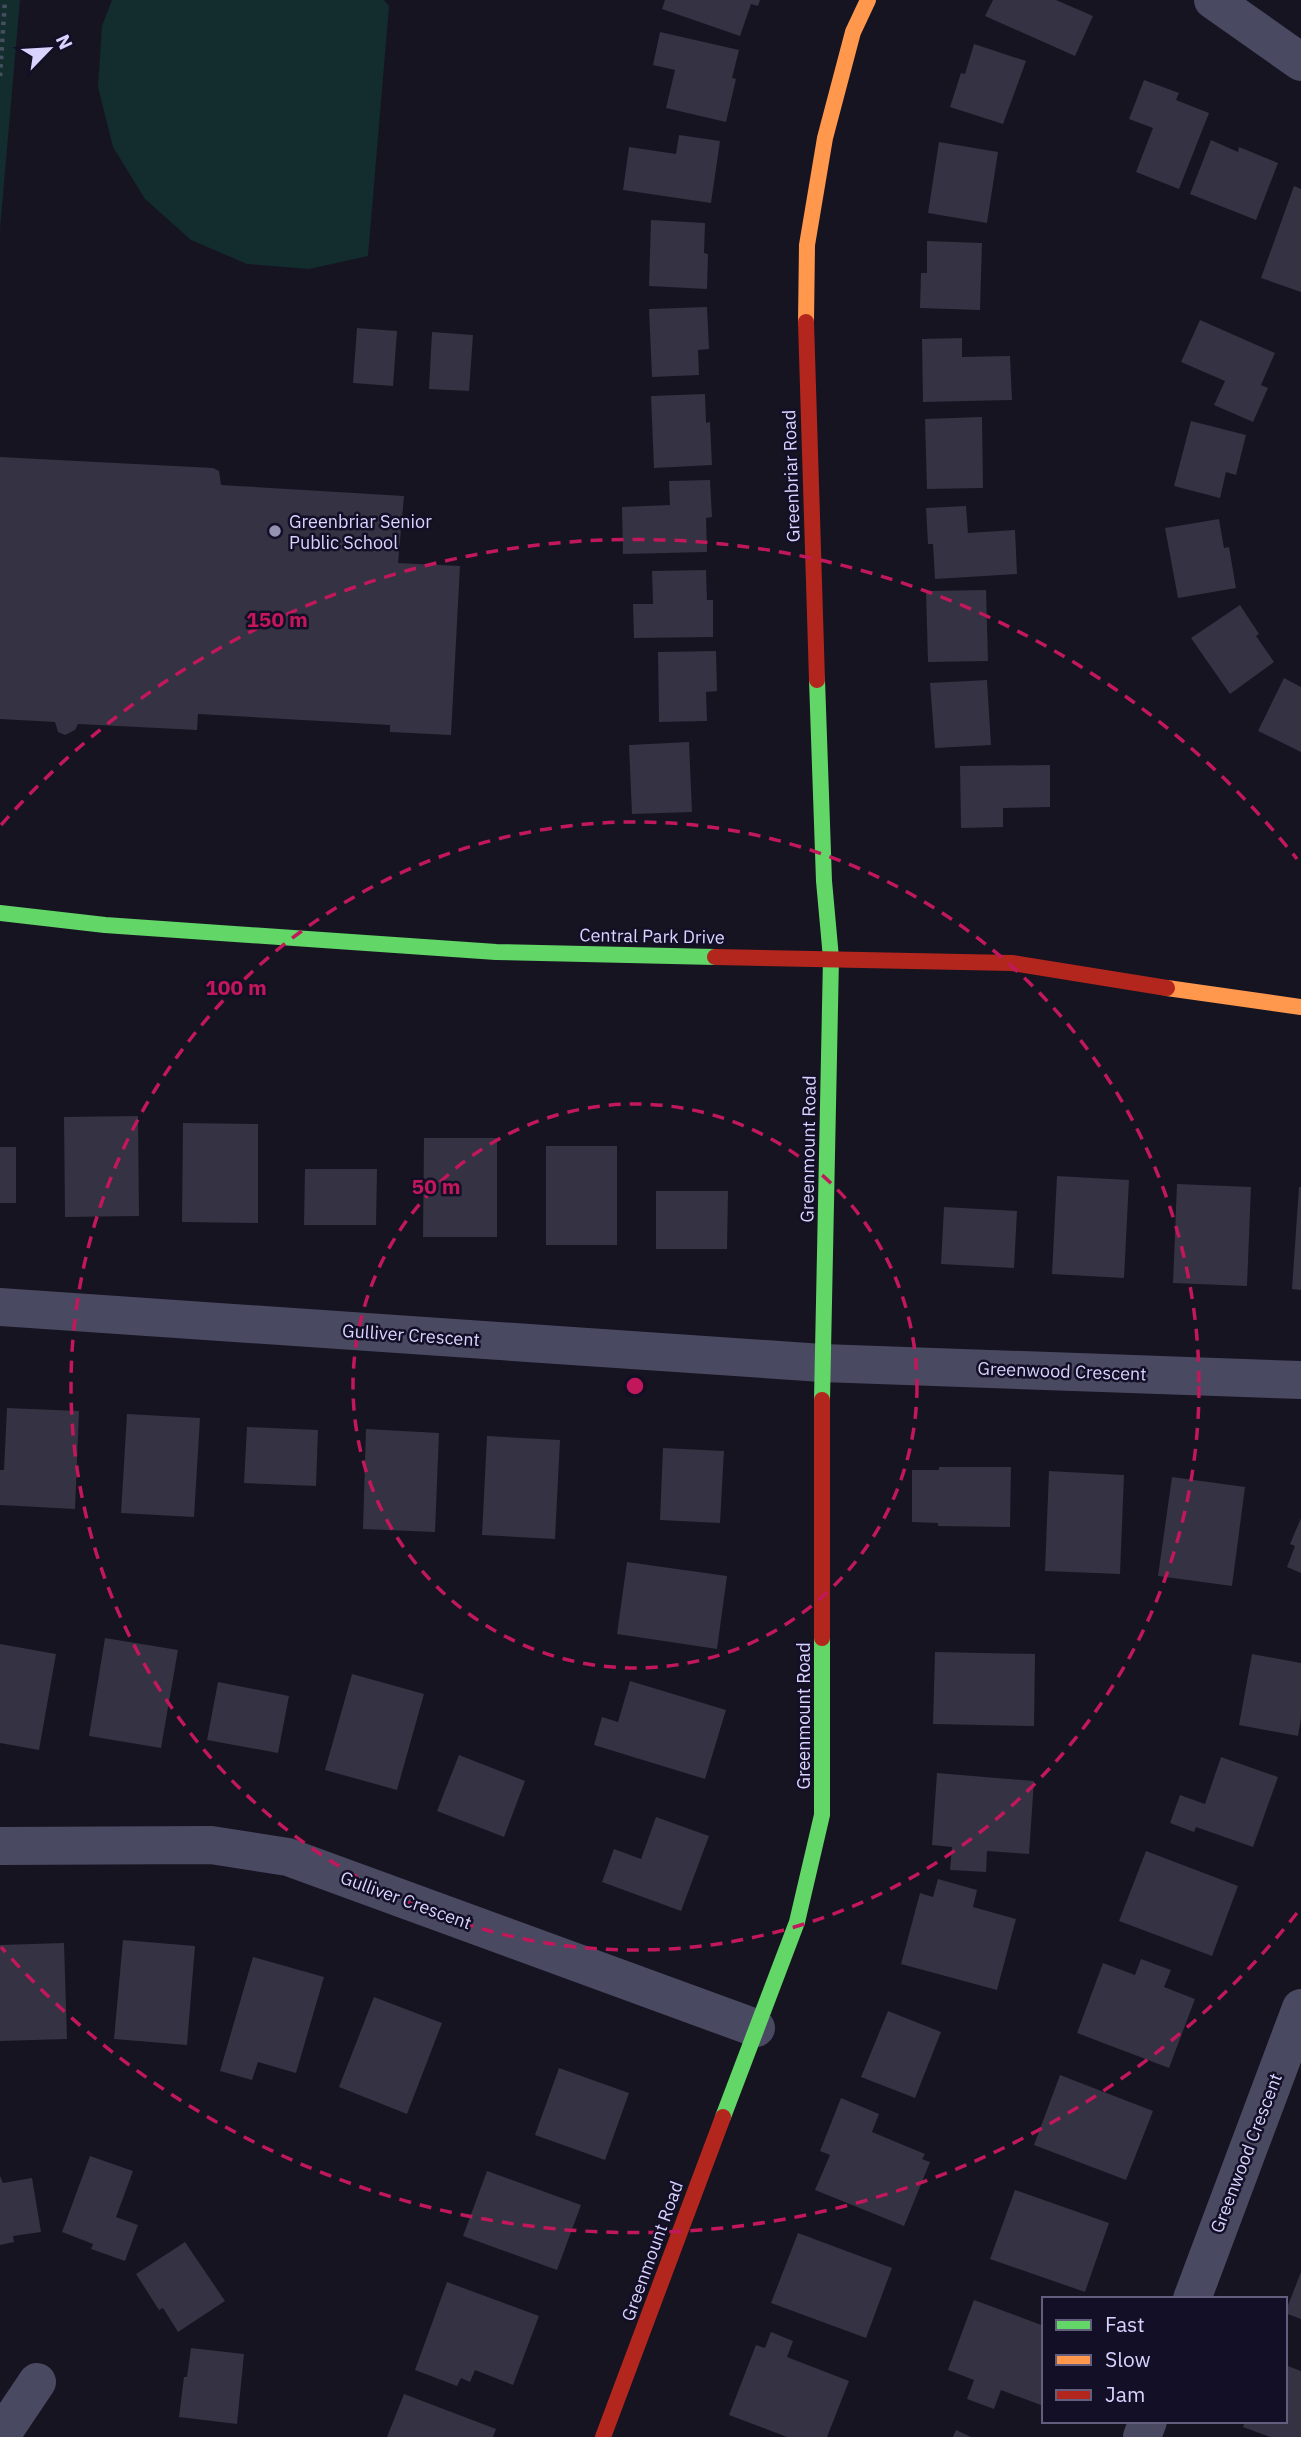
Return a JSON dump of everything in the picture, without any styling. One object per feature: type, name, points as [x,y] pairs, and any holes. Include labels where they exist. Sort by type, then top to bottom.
[{"type":"street","name":"Greenbriar Road","points":[[831,958],[823,867],[806,354],[807,245],[825,138],[853,32],[868,0]]},
{"type":"street","points":[[1213,0],[1301,61]]},
{"type":"street","name":"Central Park Drive","points":[[0,914],[105,925],[496,952],[1012,962],[1301,1007]]},
{"type":"street","name":"Greenmount Road","points":[[603,2437],[797,1922],[822,1815],[822,1363],[831,958]]},
{"type":"street","name":"Gulliver Crescent","points":[[0,1307],[822,1363]]},
{"type":"street","name":"Greenwood Crescent","points":[[822,1363],[1301,1380]]},
{"type":"street","name":"Gulliver Crescent","points":[[0,1846],[211,1845],[288,1857],[756,2028]]},
{"type":"street","name":"Greenwood Crescent","points":[[1193,2297],[1301,2008]]},
{"type":"street","points":[[0,2437],[37,2382]]},
{"type":"path","points":[[0,76],[5,0]]},
{"type":"green space","points":[[0,0],[20,0],[0,229]]},
{"type":"green space","points":[[112,0],[384,0],[389,6],[368,256],[309,269],[247,264],[191,240],[145,199],[113,147],[98,87],[102,26]]},
{"type":"building","points":[[665,0],[760,0],[758,6],[751,4],[740,36],[662,9]]},
{"type":"building","points":[[993,0],[1056,0],[1093,16],[1075,56],[985,16]]},
{"type":"building","points":[[660,32],[739,50],[732,78],[736,79],[726,122],[666,108],[675,70],[653,65]]},
{"type":"building","points":[[974,44],[1026,61],[1003,124],[950,107],[961,73],[965,74]]},
{"type":"building","points":[[1144,80],[1179,93],[1176,100],[1209,113],[1179,189],[1136,172],[1153,128],[1129,119]]},
{"type":"building","points":[[679,135],[720,141],[711,203],[623,190],[629,147],[676,154]]},
{"type":"building","points":[[1211,140],[1238,152],[1239,147],[1278,163],[1256,220],[1190,194]]},
{"type":"building","points":[[939,142],[998,152],[987,223],[928,213]]},
{"type":"building","points":[[1294,186],[1301,189],[1301,292],[1261,278]]},
{"type":"building","points":[[651,220],[705,223],[707,289],[649,286]]},
{"type":"building","points":[[927,241],[982,243],[980,310],[920,308],[921,273],[927,273]]},
{"type":"building","points":[[707,307],[709,349],[698,350],[699,375],[652,377],[649,309]]},
{"type":"building","points":[[1200,320],[1275,353],[1261,385],[1268,388],[1253,422],[1214,405],[1225,381],[1181,362]]},
{"type":"building","points":[[357,328],[397,331],[393,386],[353,383]]},
{"type":"building","points":[[432,332],[473,335],[469,391],[429,389]]},
{"type":"building","points":[[962,338],[962,357],[1010,356],[1012,400],[923,402],[922,339]]},
{"type":"building","points":[[705,394],[706,423],[710,422],[712,465],[654,468],[651,396]]},
{"type":"building","points":[[982,417],[983,488],[927,489],[925,419]]},
{"type":"building","points":[[1191,421],[1246,435],[1236,475],[1226,472],[1220,498],[1174,486]]},
{"type":"building","points":[[0,457],[213,468],[219,471],[221,485],[404,496],[398,563],[460,566],[451,735],[390,732],[390,725],[198,714],[197,730],[78,724],[75,730],[65,735],[58,732],[55,722],[0,719]]},
{"type":"building","points":[[710,480],[712,517],[706,518],[707,552],[623,554],[622,507],[670,505],[669,481]]},
{"type":"building","points":[[966,506],[968,533],[1015,530],[1017,574],[935,579],[933,544],[928,544],[926,508]]},
{"type":"building","points":[[1219,519],[1224,548],[1229,547],[1236,588],[1178,598],[1165,528]]},
{"type":"building","points":[[706,570],[707,600],[713,600],[713,637],[634,638],[633,604],[653,604],[652,571]]},
{"type":"building","points":[[986,590],[988,661],[928,662],[926,591]]},
{"type":"building","points":[[1240,605],[1259,634],[1256,636],[1274,662],[1230,694],[1191,638]]},
{"type":"building","points":[[716,651],[717,691],[706,692],[707,721],[659,722],[658,652]]},
{"type":"building","points":[[1284,678],[1301,687],[1301,752],[1258,731]]},
{"type":"building","points":[[987,680],[991,745],[935,748],[930,683]]},
{"type":"building","points":[[689,742],[692,812],[632,814],[629,745]]},
{"type":"building","points":[[1050,765],[1050,807],[1003,808],[1003,827],[961,828],[960,766]]},
{"type":"building","points":[[138,1116],[139,1216],[65,1217],[64,1117]]},
{"type":"building","points":[[183,1123],[258,1124],[258,1223],[182,1222]]},
{"type":"building","points":[[424,1138],[497,1138],[497,1237],[423,1237]]},
{"type":"building","points":[[546,1146],[617,1146],[617,1245],[546,1245]]},
{"type":"building","points":[[0,1147],[16,1147],[16,1203],[0,1203]]},
{"type":"building","points":[[305,1169],[377,1169],[376,1225],[304,1225]]},
{"type":"building","points":[[1057,1176],[1129,1180],[1124,1278],[1052,1274]]},
{"type":"building","points":[[1177,1184],[1251,1187],[1247,1286],[1173,1283]]},
{"type":"building","points":[[1301,1187],[1301,1290],[1292,1289]]},
{"type":"building","points":[[656,1191],[728,1191],[727,1249],[656,1249]]},
{"type":"building","points":[[944,1207],[1017,1211],[1014,1268],[941,1264]]},
{"type":"building","points":[[7,1408],[79,1411],[75,1509],[0,1505],[0,1470],[4,1470]]},
{"type":"building","points":[[127,1414],[200,1418],[194,1517],[121,1513]]},
{"type":"building","points":[[247,1427],[318,1430],[316,1486],[244,1483]]},
{"type":"building","points":[[366,1429],[439,1433],[435,1532],[363,1529]]},
{"type":"building","points":[[487,1436],[560,1440],[555,1539],[482,1535]]},
{"type":"building","points":[[663,1448],[724,1451],[720,1523],[660,1520]]},
{"type":"building","points":[[939,1467],[1011,1467],[1010,1527],[938,1526],[938,1523],[912,1522],[912,1470],[939,1470]]},
{"type":"building","points":[[1049,1471],[1124,1475],[1120,1574],[1045,1571]]},
{"type":"building","points":[[1172,1477],[1245,1487],[1232,1586],[1158,1576]]},
{"type":"building","points":[[1301,1518],[1301,1573],[1287,1567],[1295,1546],[1290,1544]]},
{"type":"building","points":[[627,1562],[727,1576],[717,1649],[617,1634]]},
{"type":"building","points":[[105,1638],[178,1650],[161,1748],[89,1736]]},
{"type":"building","points":[[0,1644],[56,1654],[39,1750],[0,1743]]},
{"type":"building","points":[[935,1652],[1035,1654],[1034,1726],[933,1724]]},
{"type":"building","points":[[1252,1654],[1301,1663],[1301,1718],[1298,1736],[1239,1725]]},
{"type":"building","points":[[352,1674],[424,1694],[397,1790],[325,1770]]},
{"type":"building","points":[[630,1681],[726,1710],[705,1779],[594,1745],[602,1717],[618,1722]]},
{"type":"building","points":[[218,1682],[289,1696],[278,1753],[207,1740]]},
{"type":"building","points":[[459,1755],[525,1781],[504,1837],[437,1811]]},
{"type":"building","points":[[1221,1757],[1278,1777],[1253,1847],[1196,1827],[1194,1832],[1170,1823],[1180,1795],[1205,1804]]},
{"type":"building","points":[[937,1773],[1034,1781],[1029,1854],[987,1851],[986,1872],[950,1870],[952,1847],[932,1845]]},
{"type":"building","points":[[656,1817],[709,1836],[681,1911],[602,1882],[614,1849],[641,1859]]},
{"type":"building","points":[[1146,1851],[1238,1886],[1212,1956],[1119,1921]]},
{"type":"building","points":[[938,1879],[977,1890],[973,1907],[1016,1919],[997,1990],[901,1964],[920,1893],[933,1897]]},
{"type":"building","points":[[123,1940],[195,1946],[187,2045],[114,2039]]},
{"type":"building","points":[[64,1943],[67,2039],[0,2041],[0,1945]]},
{"type":"building","points":[[253,1957],[324,1977],[296,2073],[258,2062],[252,2080],[220,2071]]},
{"type":"building","points":[[1141,1959],[1171,1970],[1164,1987],[1195,1999],[1169,2068],[1077,2033],[1103,1963],[1135,1975]]},
{"type":"building","points":[[374,1997],[442,2023],[407,2114],[339,2087]]},
{"type":"building","points":[[888,2011],[941,2032],[915,2098],[861,2077]]},
{"type":"building","points":[[559,2068],[629,2093],[605,2160],[535,2135]]},
{"type":"building","points":[[1060,2075],[1153,2111],[1126,2180],[1034,2145]]},
{"type":"building","points":[[841,2098],[879,2114],[872,2132],[925,2154],[922,2159],[930,2162],[904,2226],[815,2190],[830,2155],[820,2151]]},
{"type":"building","points":[[90,2156],[133,2171],[116,2217],[138,2225],[125,2261],[91,2249],[93,2244],[62,2232]]},
{"type":"building","points":[[487,2171],[581,2205],[557,2270],[463,2236]]},
{"type":"building","points":[[0,2176],[3,2183],[32,2178],[41,2232],[13,2236],[14,2242],[0,2245]]},
{"type":"building","points":[[1015,2190],[1109,2223],[1085,2292],[990,2259]]},
{"type":"building","points":[[798,2233],[892,2268],[866,2338],[771,2303]]},
{"type":"building","points":[[185,2242],[225,2301],[178,2332],[163,2308],[159,2310],[136,2274]]},
{"type":"building","points":[[1301,2272],[1301,2319],[1287,2314]]},
{"type":"building","points":[[447,2282],[539,2316],[513,2385],[475,2370],[470,2382],[461,2378],[457,2386],[415,2370]]},
{"type":"building","points":[[974,2300],[1042,2325],[1041,2405],[1001,2390],[994,2409],[967,2399],[974,2380],[948,2370]]},
{"type":"building","points":[[771,2332],[793,2341],[787,2357],[849,2381],[827,2437],[787,2437],[729,2415],[756,2345],[765,2348]]},
{"type":"building","points":[[191,2348],[244,2354],[237,2424],[179,2417]]},
{"type":"building","points":[[1287,2366],[1301,2371],[1301,2437],[1270,2437],[1243,2427],[1244,2423],[1287,2423]]},
{"type":"building","points":[[404,2394],[496,2429],[493,2437],[387,2437]]},
{"type":"building","points":[[956,2430],[971,2437],[953,2437]]},
{"type":"traffic: fast","points":[[817,680],[824,881],[831,958],[822,1400]]},
{"type":"traffic: fast","points":[[0,913],[105,925],[496,952],[715,957]]},
{"type":"traffic: fast","points":[[723,2117],[797,1922],[822,1815],[822,1638]]},
{"type":"traffic: slow","points":[[806,322],[807,245],[825,138],[853,32],[868,0]]},
{"type":"traffic: slow","points":[[1167,988],[1301,1007]]},
{"type":"traffic: jam","points":[[806,322],[817,680]]},
{"type":"traffic: jam","points":[[715,957],[1012,963],[1167,988]]},
{"type":"traffic: jam","points":[[822,1400],[822,1638]]},
{"type":"traffic: jam","points":[[603,2437],[723,2117]]},
{"type":"place","name":"Greenbriar Senior Public School","points":[[275,531]]}]
